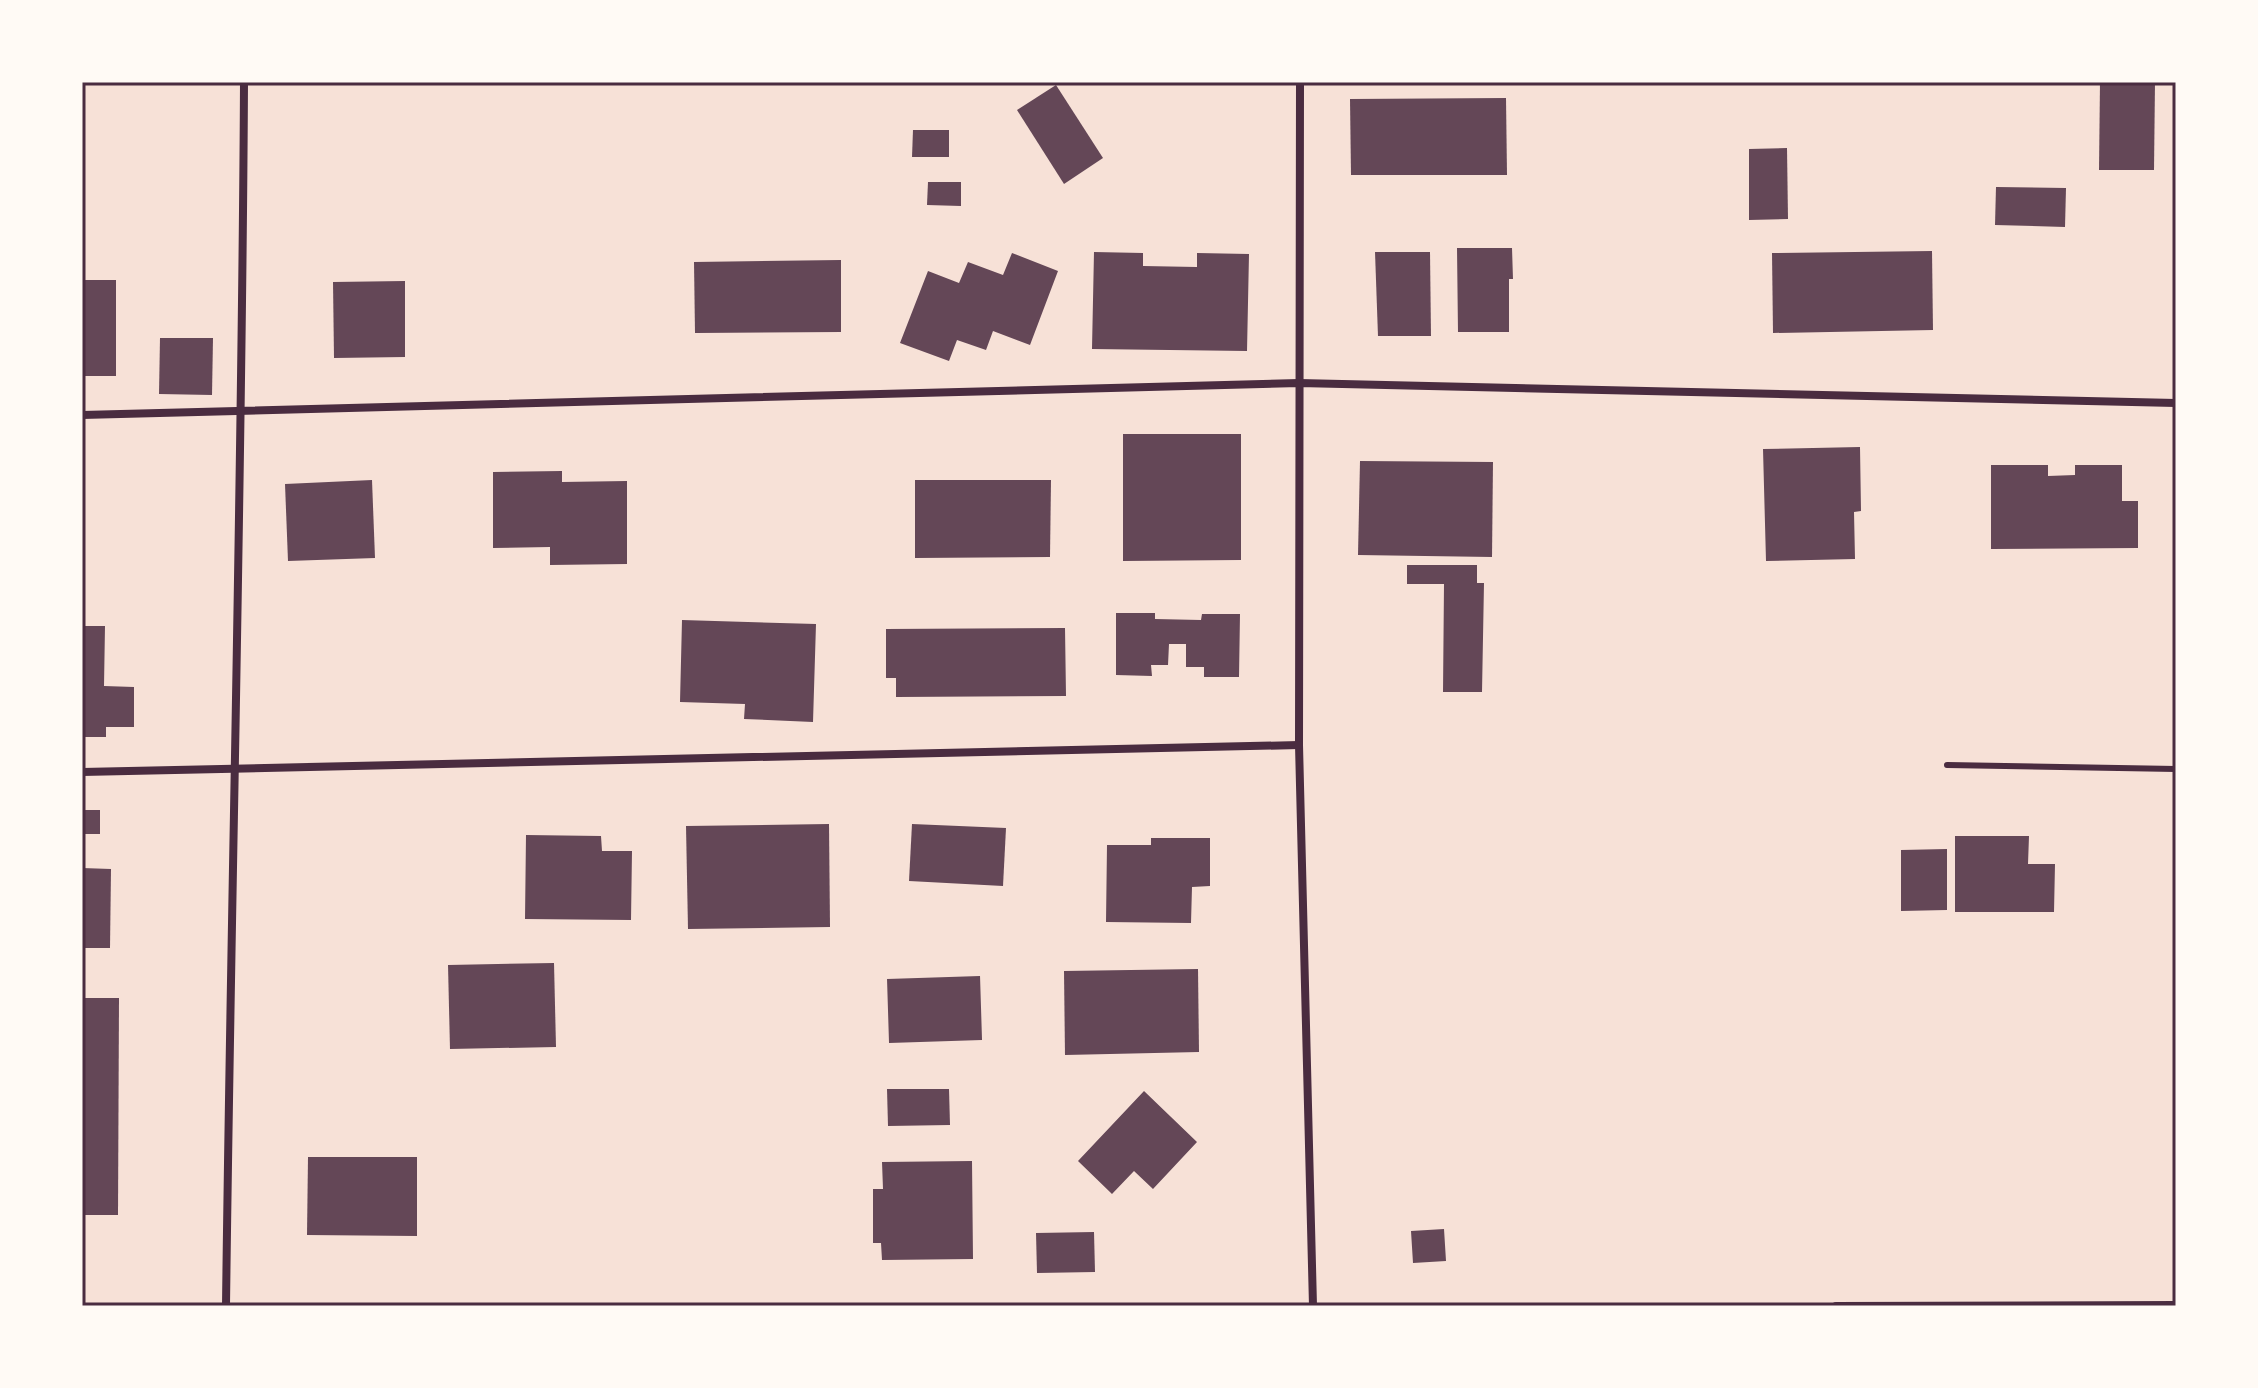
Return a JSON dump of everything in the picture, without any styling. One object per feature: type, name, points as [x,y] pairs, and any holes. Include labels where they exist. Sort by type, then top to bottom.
[{"type":"street","points":[[226,1306],[233,769],[243,412],[244,82]]},
{"type":"street","points":[[1300,82],[1299,745],[1313,1306]]},
{"type":"street","points":[[82,415],[1299,383],[2176,403]]},
{"type":"street","points":[[82,772],[1299,745]]},
{"type":"street","points":[[1836,1306],[2176,1305]]},
{"type":"lane","points":[[1947,765],[2176,769]]},
{"type":"building","points":[[2100,82],[2155,82],[2154,170],[2099,170]]},
{"type":"building","points":[[1056,85],[1103,158],[1064,184],[1017,110]]},
{"type":"building","points":[[1506,98],[1507,175],[1351,175],[1350,99]]},
{"type":"building","points":[[913,130],[949,130],[949,157],[912,157]]},
{"type":"building","points":[[1787,148],[1788,219],[1749,220],[1749,149]]},
{"type":"building","points":[[928,182],[961,182],[961,206],[927,205]]},
{"type":"building","points":[[1996,187],[2066,188],[2065,227],[1995,225]]},
{"type":"building","points":[[1457,248],[1512,248],[1509,332],[1458,332]]},
{"type":"building","points":[[1932,251],[1933,330],[1773,333],[1772,253]]},
{"type":"building","points":[[1094,252],[1143,253],[1143,266],[1197,267],[1197,253],[1249,254],[1247,351],[1092,349]]},
{"type":"building","points":[[1375,252],[1430,252],[1431,336],[1378,336]]},
{"type":"building","points":[[1012,253],[1058,271],[1030,345],[993,331],[986,350],[957,340],[949,361],[900,343],[928,271],[959,283],[968,262],[1003,275]]},
{"type":"building","points":[[841,260],[841,332],[695,333],[694,262]]},
{"type":"building","points":[[82,280],[116,280],[116,376],[82,376]]},
{"type":"building","points":[[405,281],[405,357],[334,358],[333,282]]},
{"type":"building","points":[[160,338],[213,338],[212,395],[159,394]]},
{"type":"building","points":[[1123,434],[1241,434],[1241,560],[1123,561]]},
{"type":"building","points":[[1860,447],[1861,511],[1854,512],[1855,559],[1766,561],[1763,449]]},
{"type":"building","points":[[1360,461],[1493,462],[1492,557],[1358,555]]},
{"type":"building","points":[[1991,465],[2048,465],[2048,476],[2075,475],[2075,465],[2122,465],[2122,501],[2138,501],[2138,548],[1991,549]]},
{"type":"building","points":[[562,471],[562,482],[627,481],[627,564],[550,565],[550,547],[493,548],[493,472]]},
{"type":"building","points":[[372,480],[375,558],[288,561],[285,484]]},
{"type":"building","points":[[915,480],[1051,480],[1050,557],[915,558]]},
{"type":"building","points":[[1407,565],[1477,565],[1477,583],[1484,583],[1482,692],[1443,692],[1444,584],[1407,584]]},
{"type":"building","points":[[1116,613],[1155,613],[1155,619],[1201,620],[1202,614],[1240,614],[1239,677],[1204,677],[1204,667],[1186,667],[1186,644],[1169,644],[1168,665],[1151,665],[1152,676],[1116,675]]},
{"type":"building","points":[[682,620],[816,624],[813,722],[744,719],[745,704],[680,702]]},
{"type":"building","points":[[82,626],[105,626],[104,686],[134,687],[134,727],[106,727],[106,737],[82,737]]},
{"type":"building","points":[[1065,628],[1066,696],[896,697],[896,678],[886,678],[886,629]]},
{"type":"building","points":[[82,810],[100,810],[100,834],[82,834]]},
{"type":"building","points":[[829,824],[830,927],[688,929],[686,826]]},
{"type":"building","points":[[912,824],[1006,828],[1003,886],[909,881]]},
{"type":"building","points":[[526,835],[601,836],[602,851],[632,851],[631,920],[525,919]]},
{"type":"building","points":[[1955,836],[2029,836],[2028,864],[2055,864],[2054,912],[1955,912]]},
{"type":"building","points":[[1151,838],[1210,838],[1210,886],[1192,887],[1191,923],[1106,922],[1107,845],[1151,845]]},
{"type":"building","points":[[1947,849],[1947,910],[1901,911],[1901,850]]},
{"type":"building","points":[[82,868],[111,869],[110,948],[82,948]]},
{"type":"building","points":[[554,963],[556,1047],[450,1049],[448,965]]},
{"type":"building","points":[[1198,969],[1199,1052],[1065,1055],[1064,971]]},
{"type":"building","points":[[980,976],[982,1040],[889,1043],[887,979]]},
{"type":"building","points":[[82,998],[119,998],[118,1215],[82,1215]]},
{"type":"building","points":[[887,1089],[949,1089],[950,1125],[888,1126]]},
{"type":"building","points":[[1144,1091],[1197,1142],[1153,1189],[1134,1171],[1112,1194],[1078,1161]]},
{"type":"building","points":[[308,1157],[417,1157],[417,1236],[307,1235]]},
{"type":"building","points":[[972,1161],[973,1259],[882,1260],[881,1243],[873,1243],[873,1189],[883,1189],[882,1162]]},
{"type":"building","points":[[1444,1229],[1446,1261],[1413,1263],[1411,1231]]},
{"type":"building","points":[[1094,1232],[1095,1272],[1037,1273],[1036,1233]]}]
